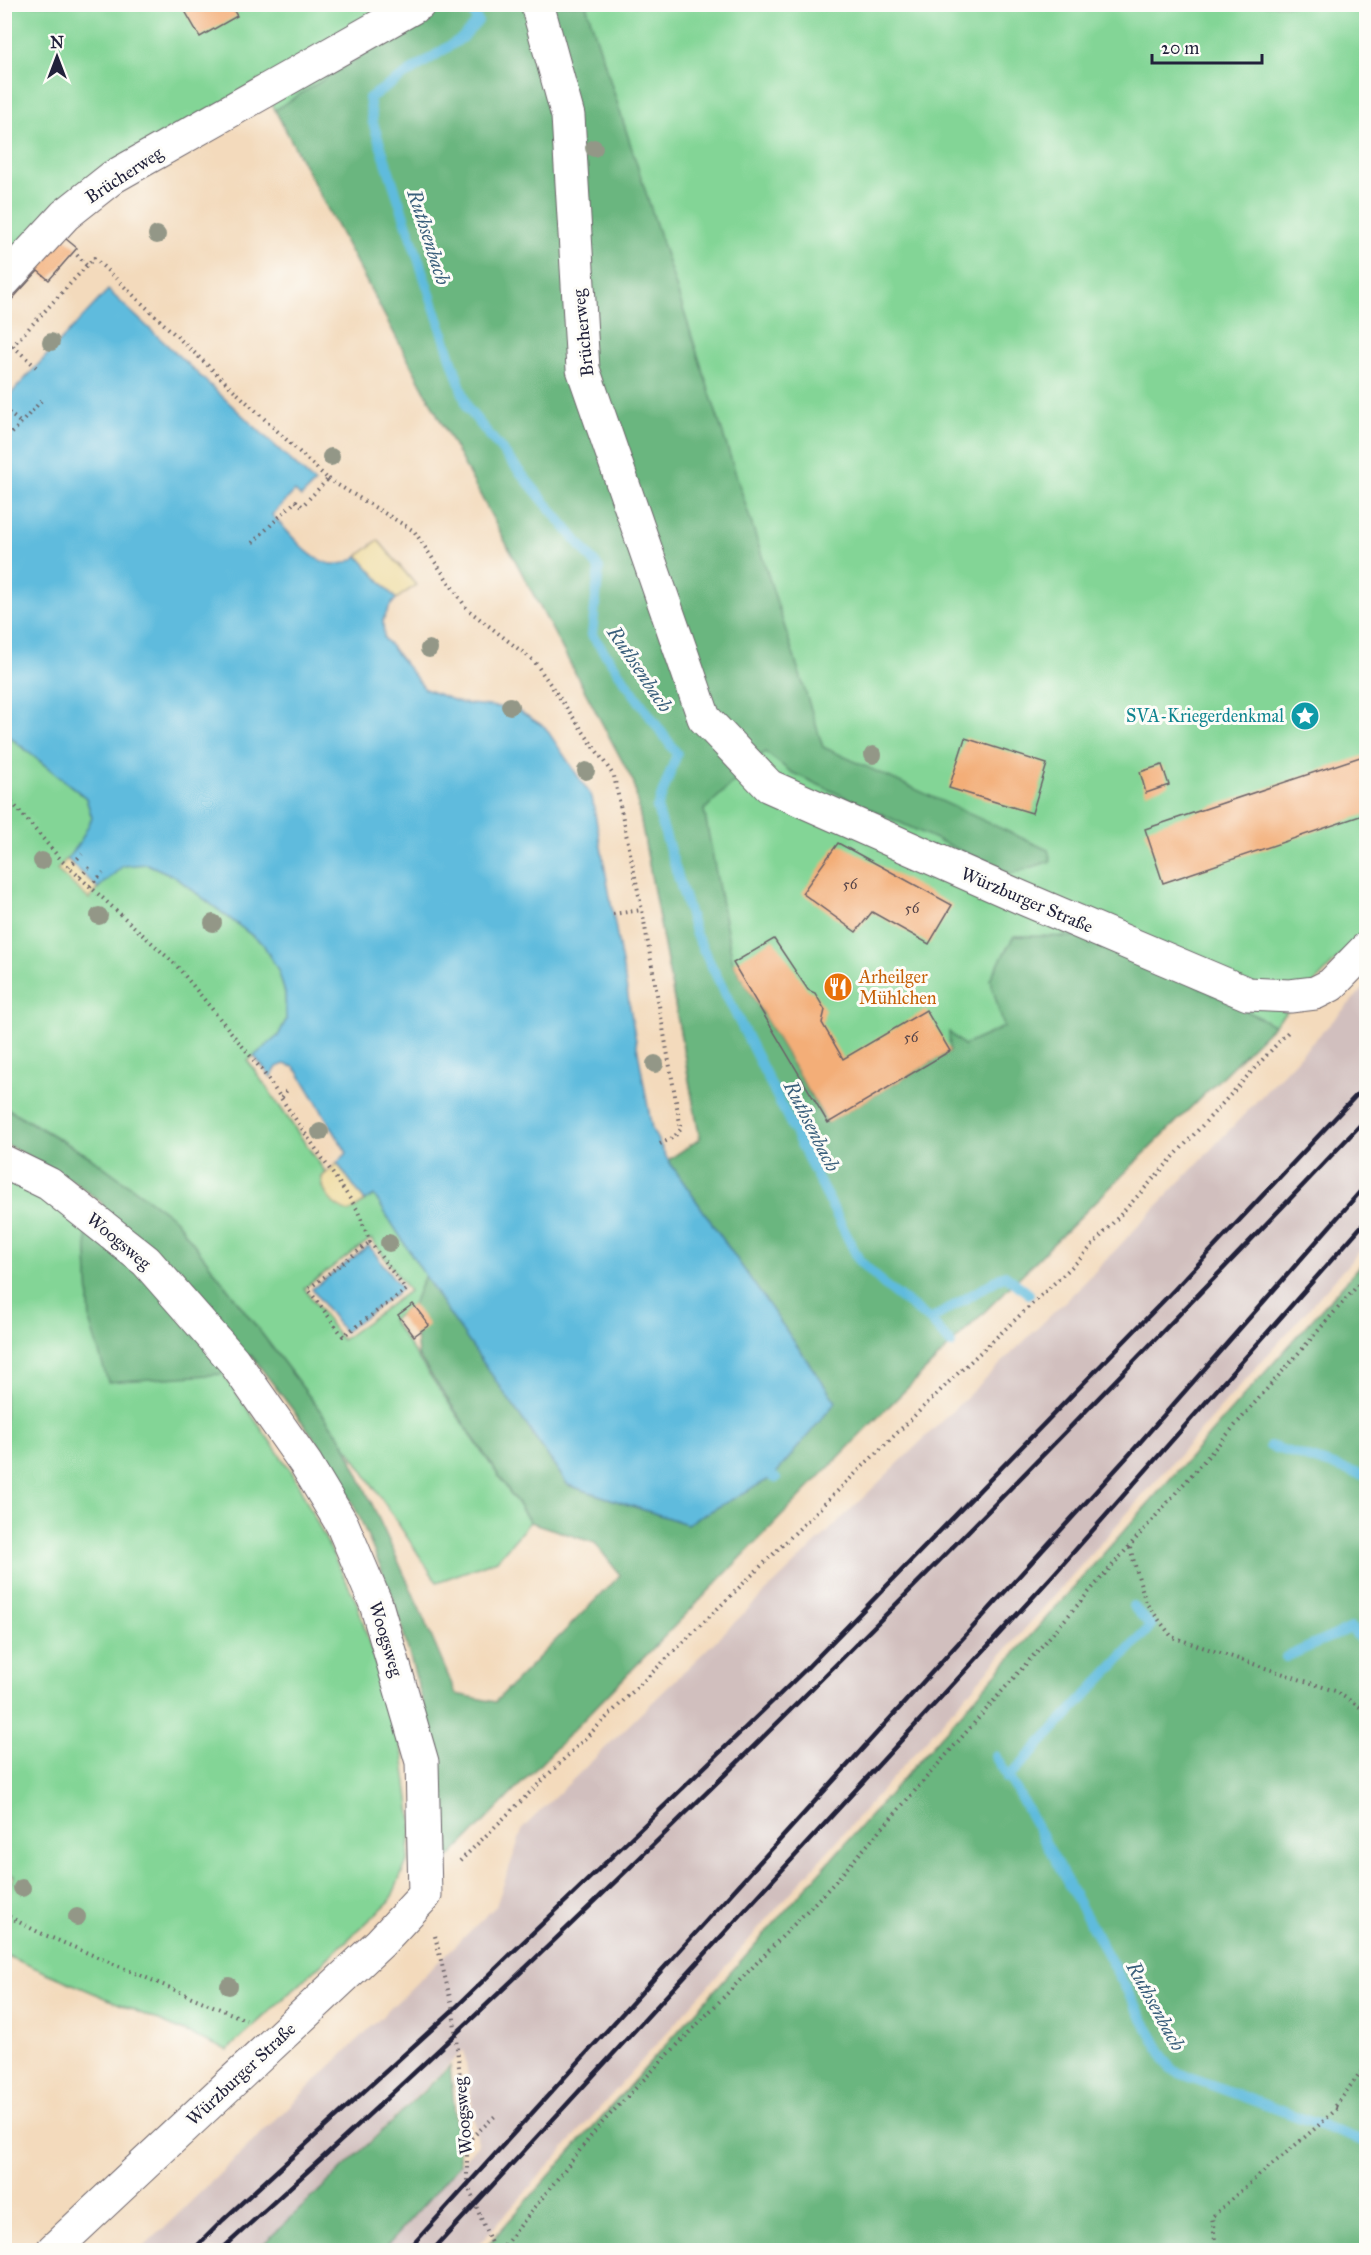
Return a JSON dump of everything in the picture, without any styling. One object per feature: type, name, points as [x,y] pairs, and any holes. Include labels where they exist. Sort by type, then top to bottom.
[{"type":"street","name":"Brücherweg","points":[[4,281],[65,215],[113,177],[419,4]]},
{"type":"street","name":"Brücherweg","points":[[537,4],[568,116],[583,369],[704,718]]},
{"type":"street","name":"Würzburger Straße","points":[[704,718],[769,786],[1020,897],[1248,994],[1290,996],[1315,993],[1331,985],[1366,949]]},
{"type":"street","name":"Woogsweg","points":[[4,1162],[49,1184],[146,1261],[233,1360],[306,1464],[342,1524],[376,1604],[422,1762],[425,1895]]},
{"type":"street","name":"Würzburger Straße","points":[[53,2250],[380,1943],[425,1895]]},
{"type":"path","points":[[80,251],[76,256],[87,266]]},
{"type":"path","points":[[4,355],[94,258],[328,479],[414,531],[467,609],[534,661],[614,776],[642,909],[681,1128],[674,1137],[660,1144]]},
{"type":"path","points":[[13,346],[36,367]]},
{"type":"path","points":[[4,442],[41,401]]},
{"type":"path","points":[[4,409],[21,423]]},
{"type":"path","points":[[251,544],[296,501],[302,506],[328,479]]},
{"type":"path","points":[[4,793],[62,861],[176,965],[282,1097],[294,1119],[357,1209],[370,1242],[406,1290],[343,1336],[308,1289],[370,1242]]},
{"type":"path","points":[[69,867],[82,854]]},
{"type":"path","points":[[80,877],[92,864]]},
{"type":"path","points":[[90,886],[103,873]]},
{"type":"path","points":[[613,914],[642,909]]},
{"type":"path","points":[[425,1895],[954,1377],[1078,1261],[1292,1029]]},
{"type":"path","points":[[261,1069],[267,1064]]},
{"type":"path","points":[[282,1097],[287,1090]]},
{"type":"path","points":[[501,2250],[599,2126],[834,1883],[1366,1276]]},
{"type":"path","points":[[1130,1547],[1146,1603],[1172,1637],[1335,1691],[1366,1711]]},
{"type":"path","name":"Woogsweg","points":[[425,1895],[453,2010],[467,2143],[467,2184],[494,2250]]},
{"type":"path","points":[[4,1914],[38,1932],[282,2036]]},
{"type":"path","points":[[1218,2250],[1212,2217],[1339,2107],[1334,2108],[1366,2064]]},
{"type":"path","points":[[467,2143],[495,2116]]},
{"type":"shaded area","points":[[1366,986],[1366,1244],[474,2250],[383,2250],[478,2144],[464,2050],[257,2250],[141,2250],[496,1906],[523,1828],[1086,1281]]},
{"type":"green space","points":[[5,5],[1366,5],[1366,929],[1274,1025],[875,1420],[700,1140],[634,783],[259,80],[5,266]]},
{"type":"green space","points":[[442,5],[586,5],[823,747],[1048,850],[1051,861],[1011,874],[791,772],[765,752],[704,810],[733,963],[827,1123],[950,1051],[949,1032],[964,1045],[1004,1027],[990,979],[1014,936],[1103,937],[1274,1025],[875,1420],[445,1862],[440,1762],[393,1597],[360,1518],[325,1452],[251,1355],[223,1374],[108,1382],[90,1323],[86,1229],[103,1204],[72,1180],[5,1144],[4,1107],[90,1157],[175,1219],[343,1441],[456,1694],[495,1702],[620,1575],[595,1543],[530,1522],[418,1355],[413,1304],[425,1275],[568,1485],[687,1524],[773,1477],[835,1402],[668,1160],[700,1139],[634,783],[275,110]]},
{"type":"green space","points":[[4,733],[86,798],[92,818],[87,832],[57,870],[89,898],[123,865],[147,864],[174,876],[263,944],[278,970],[285,993],[286,1020],[278,1036],[248,1061],[326,1173],[322,1177],[322,1186],[354,1209],[374,1195],[425,1275],[413,1304],[392,1320],[530,1522],[497,1560],[437,1582],[343,1441],[175,1219],[90,1157],[5,1107]],"holes":[[[371,1239],[409,1291],[342,1340],[304,1288]]]},
{"type":"green space","points":[[5,1179],[42,1197],[86,1229],[90,1323],[223,1374],[293,1474],[357,1603],[403,1754],[412,1822],[408,1859],[390,1901],[227,2050],[5,1955],[4,1896],[14,1876],[4,1871]]},
{"type":"green space","points":[[1366,1259],[1366,2250],[483,2250]]},
{"type":"green space","points":[[450,2066],[460,2164],[383,2250],[257,2250]]},
{"type":"sand","points":[[378,540],[416,585],[396,599],[358,556]]},
{"type":"sand","points":[[67,859],[98,888],[89,899],[57,870]]},
{"type":"sand","points":[[337,1163],[365,1201],[349,1212],[333,1203],[324,1189],[322,1177]]},
{"type":"water","points":[[108,290],[315,483],[301,497],[295,491],[272,515],[300,545],[321,561],[333,564],[345,563],[358,556],[396,599],[383,620],[384,638],[425,689],[461,703],[516,709],[545,727],[592,797],[652,1129],[668,1160],[836,1402],[773,1477],[687,1524],[568,1485],[444,1306],[374,1195],[365,1201],[337,1163],[347,1153],[299,1073],[294,1067],[284,1064],[277,1067],[271,1077],[254,1056],[278,1036],[286,1020],[285,993],[278,970],[263,944],[174,876],[147,864],[123,866],[98,888],[67,859],[79,844],[92,818],[86,798],[5,733],[5,400]]},
{"type":"water","points":[[369,1246],[402,1289],[344,1332],[312,1289]]},
{"type":"building","points":[[181,4],[230,4],[237,16],[200,37]]},
{"type":"building","points":[[60,234],[77,248],[49,280],[38,271],[4,308],[4,296]]},
{"type":"building","points":[[965,738],[1047,764],[1032,813],[949,788]]},
{"type":"building","points":[[1366,755],[1366,814],[1163,883],[1145,829]]},
{"type":"building","points":[[1162,765],[1169,785],[1146,793],[1140,772]]},
{"type":"building","points":[[838,843],[952,905],[929,944],[872,912],[856,932],[802,893]]},
{"type":"building","points":[[774,939],[808,990],[815,993],[825,1010],[822,1023],[843,1059],[926,1010],[950,1051],[828,1123],[733,963]]},
{"type":"building","points":[[413,1304],[429,1325],[414,1336],[398,1315]]},
{"type":"waterway","name":"Ruthsenbach","points":[[467,4],[478,21],[462,38],[369,98],[373,123],[468,409],[599,568],[592,635],[677,754],[657,808],[696,935],[859,1260],[889,1289],[930,1320],[951,1344]]},
{"type":"waterway","name":"Ruthsenbach","points":[[930,1320],[1005,1275],[1029,1294]]},
{"type":"waterway","points":[[1270,1446],[1366,1476]]},
{"type":"waterway","name":"Ruthsenbach","points":[[1007,1779],[1151,1626],[1133,1606]]},
{"type":"waterway","name":"Ruthsenbach","points":[[1286,1657],[1351,1628],[1366,1646]]},
{"type":"waterway","name":"Ruthsenbach","points":[[995,1756],[1017,1791],[1171,2070],[1366,2142]]},
{"type":"railway","points":[[193,2250],[453,2010],[805,1670],[1174,1290],[1366,1085]]},
{"type":"railway","points":[[221,2250],[516,1977],[805,1696],[1088,1409],[1366,1119]]},
{"type":"railway","points":[[408,2250],[1128,1456],[1366,1185]]},
{"type":"railway","points":[[433,2250],[1055,1573],[1366,1221]]},
{"type":"place","name":"SVA-Kriegerdenkmal","points":[[1305,716]]},
{"type":"place","name":"Arheilger Mühlchen","points":[[838,987]]}]
